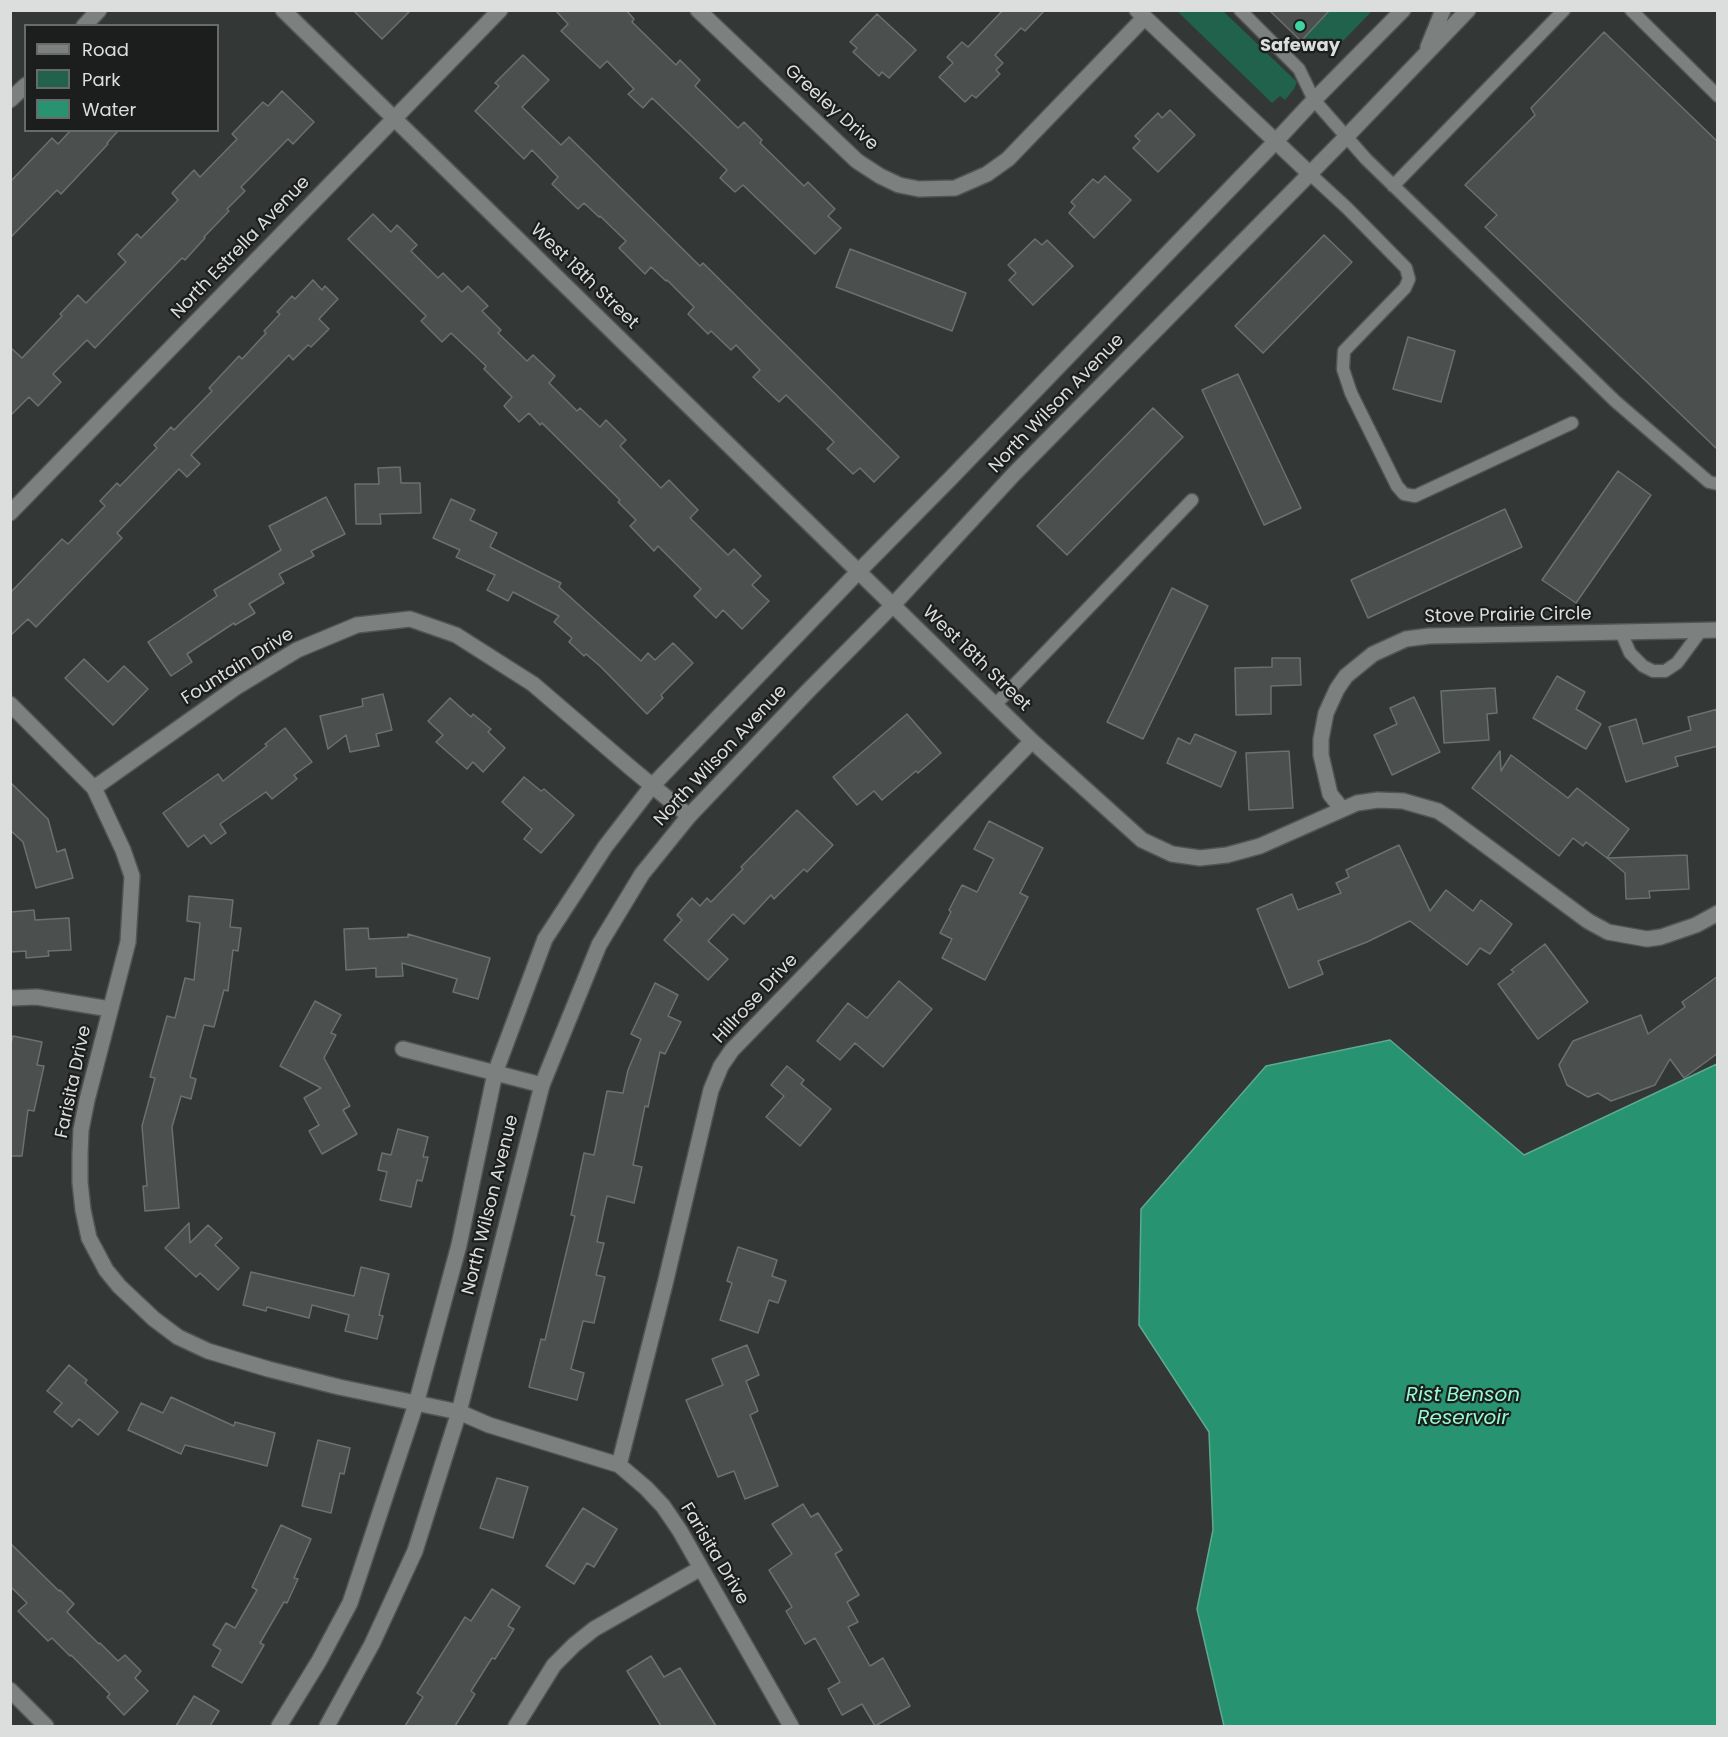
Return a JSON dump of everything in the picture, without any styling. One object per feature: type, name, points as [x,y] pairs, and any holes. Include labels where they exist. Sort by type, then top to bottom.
[{"type":"street","points":[[86,24],[99,10]]},
{"type":"street","name":"West 18th Street","points":[[283,10],[1032,741]]},
{"type":"street","name":"North Estrella Avenue","points":[[10,513],[500,10]]},
{"type":"street","name":"Greeley Drive","points":[[699,10],[857,161],[899,185],[919,189],[955,188],[987,174],[1008,159],[1140,14]]},
{"type":"street","name":"North Wilson Avenue","points":[[279,1726],[319,1661],[350,1602],[416,1404],[459,1245],[495,1073],[545,939],[605,847],[652,786],[1403,10]]},
{"type":"street","points":[[1425,55],[1443,10]]},
{"type":"street","name":"North Wilson Avenue","points":[[327,1726],[372,1644],[415,1551],[459,1412],[542,1085],[599,945],[642,874],[689,816],[893,605],[1014,474],[1468,10]]},
{"type":"street","points":[[1140,14],[1309,173]]},
{"type":"street","points":[[10,100],[24,87]]},
{"type":"street","name":"Fountain Drive","points":[[94,788],[238,686],[297,650],[357,625],[410,619],[456,635],[533,684],[689,816]]},
{"type":"street","name":"Stove Prairie Circle","points":[[1342,809],[1330,794],[1321,755],[1321,739],[1326,713],[1337,688],[1346,676],[1373,654],[1406,639],[1429,636],[1718,630]]},
{"type":"street","name":"Farisita Drive","points":[[10,704],[94,788],[123,850],[132,876],[128,942],[81,1130],[82,1210],[89,1238],[106,1270],[119,1286],[154,1319],[178,1337],[208,1351],[339,1388],[459,1412],[489,1425],[619,1465],[663,1506],[680,1530],[790,1726]]},
{"type":"street","points":[[1032,741],[1142,840],[1172,854],[1200,858],[1227,855],[1260,846],[1357,803],[1403,801],[1438,811],[1588,921],[1608,932],[1647,939],[1654,938],[1696,925],[1718,913]]},
{"type":"street","name":"Hillrose Drive","points":[[619,1465],[711,1090],[721,1066],[732,1050],[1032,741]]},
{"type":"street","points":[[10,999],[37,997],[110,1009]]},
{"type":"street","points":[[403,1049],[542,1085]]},
{"type":"street","points":[[516,1726],[554,1665],[574,1645],[594,1629],[701,1568]]},
{"type":"street","points":[[10,1690],[46,1726]]},
{"type":"lane","points":[[1239,10],[1299,69],[1314,100],[1393,186],[1615,400],[1710,482],[1718,484]]},
{"type":"lane","points":[[1393,186],[1564,10]]},
{"type":"lane","points":[[1631,10],[1718,96]]},
{"type":"lane","points":[[1309,173],[1406,268],[1409,279],[1405,288],[1344,351],[1343,369],[1351,393],[1397,486],[1404,494],[1414,496],[1572,423]]},
{"type":"lane","points":[[994,705],[1192,500]]},
{"type":"lane","points":[[1621,632],[1630,653],[1643,666],[1653,671],[1665,671],[1677,663],[1700,632]]},
{"type":"green space","points":[[1177,11],[1223,11],[1297,82],[1294,89],[1285,100],[1280,96],[1272,103]]},
{"type":"green space","points":[[1330,11],[1372,11],[1340,44],[1329,52],[1318,50],[1301,41]]},
{"type":"water","name":"Rist Benson Reservoir","points":[[1390,1040],[1524,1155],[1717,1064],[1717,1726],[1224,1726],[1197,1609],[1213,1530],[1209,1432],[1139,1325],[1141,1209],[1266,1066]]},
{"type":"building","points":[[353,10],[411,10],[382,39]]},
{"type":"building","points":[[555,10],[626,10],[634,19],[632,22],[676,65],[680,60],[700,80],[695,86],[738,128],[744,122],[762,140],[760,143],[804,186],[808,182],[835,209],[828,216],[841,228],[815,254],[743,185],[735,192],[720,178],[727,170],[652,98],[643,108],[628,94],[634,89],[607,61],[600,68],[561,31],[568,24]]},
{"type":"building","points":[[1003,10],[1045,10],[1025,31],[1021,28],[995,55],[1003,63],[996,70],[1000,74],[976,98],[972,95],[965,102],[939,77],[953,63],[947,57],[962,42],[968,47]]},
{"type":"building","name":"Safeway","points":[[1269,10],[1330,10],[1301,41]]},
{"type":"building","points":[[877,14],[916,50],[889,78],[882,72],[879,76],[853,52],[857,48],[850,42]]},
{"type":"building","points":[[1604,32],[1718,142],[1718,450],[1485,227],[1497,215],[1465,185],[1535,115],[1531,108]]},
{"type":"building","points":[[523,55],[549,80],[522,107],[561,145],[569,137],[700,266],[703,263],[899,457],[874,482],[860,468],[853,474],[827,449],[834,442],[786,395],[779,402],[753,377],[760,370],[736,345],[731,350],[711,331],[708,334],[688,314],[694,307],[667,280],[651,267],[645,274],[619,248],[626,241],[600,216],[584,203],[578,209],[552,184],[558,177],[532,150],[524,159],[475,111],[499,86],[495,83]]},
{"type":"building","points":[[282,91],[314,122],[293,144],[288,139],[241,187],[245,191],[227,209],[229,211],[205,238],[185,260],[182,258],[95,348],[87,340],[53,374],[61,382],[38,406],[29,397],[10,416],[10,347],[22,358],[62,316],[60,314],[78,295],[86,303],[126,262],[118,254],[137,234],[141,238],[178,200],[172,193],[194,170],[200,177],[237,139],[232,134],[263,102],[268,106]]},
{"type":"building","points":[[1170,110],[1195,135],[1158,172],[1133,148],[1140,141],[1135,136],[1158,113],[1162,118]]},
{"type":"building","points":[[69,132],[117,132],[61,194],[57,190],[10,238],[10,182],[52,138],[58,144]]},
{"type":"building","points":[[1105,176],[1131,200],[1094,238],[1069,213],[1075,206],[1071,202],[1093,179],[1098,183]]},
{"type":"building","points":[[373,214],[391,232],[397,225],[417,245],[411,251],[438,278],[443,273],[462,292],[468,286],[488,306],[482,311],[501,330],[498,333],[527,361],[533,355],[555,376],[549,383],[577,411],[580,408],[600,427],[606,420],[626,440],[620,446],[661,488],[669,480],[698,510],[690,518],[728,555],[734,549],[761,576],[752,585],[769,601],[742,629],[723,610],[716,618],[694,596],[701,589],[658,546],[654,551],[630,526],[636,520],[618,502],[620,500],[542,423],[540,425],[529,413],[519,422],[504,406],[512,397],[484,369],[486,366],[451,333],[442,342],[421,321],[426,316],[348,239]]},
{"type":"building","points":[[1324,235],[1352,262],[1263,353],[1235,326]]},
{"type":"building","points":[[1035,239],[1042,245],[1047,240],[1073,266],[1033,305],[1009,280],[1016,273],[1008,265]]},
{"type":"building","points":[[850,249],[966,293],[952,331],[836,287]]},
{"type":"building","points":[[313,280],[322,290],[325,286],[338,299],[319,319],[329,329],[311,347],[308,345],[293,360],[289,355],[191,455],[200,464],[187,477],[179,469],[117,533],[122,538],[36,627],[28,619],[10,636],[10,593],[62,539],[68,544],[105,506],[100,501],[117,483],[120,486],[157,448],[154,445],[171,427],[174,430],[212,391],[209,388],[239,356],[242,359],[266,333],[264,331],[280,314],[277,312],[292,296],[295,299]]},
{"type":"building","points":[[1408,337],[1455,351],[1441,402],[1393,389]]},
{"type":"building","points":[[1238,374],[1301,508],[1264,525],[1202,390]]},
{"type":"building","points":[[1153,408],[1183,437],[1067,555],[1037,526]]},
{"type":"building","points":[[400,467],[401,483],[420,483],[421,513],[380,514],[381,524],[356,524],[355,484],[379,484],[378,468]]},
{"type":"building","points":[[1618,471],[1651,495],[1576,603],[1542,580]]},
{"type":"building","points":[[326,497],[345,534],[311,551],[314,556],[279,574],[284,583],[249,604],[255,613],[235,625],[234,623],[187,654],[192,662],[171,676],[148,642],[217,596],[214,590],[281,550],[269,526]]},
{"type":"building","points":[[451,499],[475,510],[470,520],[497,533],[490,547],[561,583],[559,587],[641,661],[648,653],[655,660],[673,643],[693,663],[661,695],[663,698],[647,714],[601,667],[569,642],[572,638],[554,622],[559,616],[513,592],[508,601],[487,590],[495,575],[456,557],[460,550],[433,538]]},
{"type":"building","points":[[1505,509],[1522,547],[1368,618],[1351,580]]},
{"type":"building","points":[[1172,588],[1208,606],[1143,739],[1107,722]]},
{"type":"building","points":[[1272,658],[1300,658],[1301,685],[1271,686],[1271,714],[1236,715],[1235,668],[1272,667]]},
{"type":"building","points":[[84,659],[108,682],[124,666],[148,689],[113,725],[65,678]]},
{"type":"building","points":[[1557,676],[1585,692],[1576,709],[1601,724],[1586,749],[1533,718]]},
{"type":"building","points":[[1495,688],[1497,713],[1487,714],[1489,740],[1444,743],[1441,691]]},
{"type":"building","points":[[383,694],[392,730],[376,734],[379,746],[350,752],[346,735],[328,749],[320,716],[363,706],[362,699]]},
{"type":"building","points":[[1414,697],[1440,752],[1392,775],[1374,735],[1397,724],[1390,708]]},
{"type":"building","points":[[450,698],[471,717],[473,714],[491,729],[488,732],[505,748],[483,772],[473,762],[467,769],[436,742],[443,735],[428,721]]},
{"type":"building","points":[[1718,709],[1718,746],[1675,757],[1678,766],[1626,782],[1609,727],[1636,719],[1643,744],[1691,730],[1688,717]]},
{"type":"building","points":[[907,714],[941,753],[882,800],[874,791],[857,805],[833,777]]},
{"type":"building","points":[[285,728],[312,762],[294,775],[297,779],[272,799],[266,792],[220,824],[226,833],[211,844],[204,835],[188,847],[163,813],[218,774],[223,781],[267,746],[265,744]]},
{"type":"building","points":[[1195,734],[1236,752],[1221,787],[1167,763],[1178,738],[1190,744]]},
{"type":"building","points":[[1289,751],[1293,808],[1249,810],[1246,753]]},
{"type":"building","points":[[1500,751],[1501,771],[1511,755],[1568,798],[1577,788],[1629,829],[1607,858],[1586,842],[1583,846],[1573,838],[1559,856],[1472,788]]},
{"type":"building","points":[[524,777],[541,791],[544,789],[574,815],[541,853],[524,839],[532,829],[502,802]]},
{"type":"building","points":[[10,782],[48,819],[57,852],[65,849],[73,878],[36,888],[23,842],[10,830]]},
{"type":"building","points":[[797,810],[833,845],[807,872],[804,869],[774,899],[771,895],[744,924],[733,914],[708,941],[728,959],[708,980],[664,940],[682,920],[677,915],[692,898],[700,906],[707,898],[711,902],[743,869],[741,867]]},
{"type":"building","points":[[989,821],[1043,848],[1020,893],[1028,897],[985,980],[942,958],[952,939],[940,933],[962,885],[977,892],[994,859],[974,849]]},
{"type":"building","points":[[1399,845],[1430,911],[1446,890],[1473,911],[1481,900],[1512,924],[1490,954],[1480,948],[1467,965],[1410,921],[1367,942],[1318,961],[1323,974],[1289,988],[1257,909],[1292,894],[1298,910],[1341,893],[1336,883],[1349,877],[1346,870]]},
{"type":"building","points":[[1687,855],[1689,889],[1649,891],[1650,898],[1626,899],[1625,873],[1607,858]]},
{"type":"building","points":[[189,896],[233,900],[230,927],[241,928],[238,951],[233,950],[228,991],[224,990],[214,1027],[204,1025],[190,1077],[196,1079],[191,1099],[181,1096],[172,1127],[179,1208],[145,1211],[143,1186],[147,1186],[142,1126],[155,1078],[150,1077],[167,1016],[175,1018],[185,978],[194,980],[200,923],[187,921]]},
{"type":"building","points":[[34,910],[35,920],[69,918],[71,950],[48,951],[49,956],[26,958],[26,951],[10,952],[10,912]]},
{"type":"building","points":[[368,928],[369,939],[408,937],[408,934],[490,958],[478,999],[453,992],[457,979],[402,963],[403,976],[376,977],[376,968],[346,970],[344,929]]},
{"type":"building","points":[[1545,944],[1588,1002],[1538,1039],[1498,984],[1514,972],[1511,970]]},
{"type":"building","points":[[1718,976],[1718,1053],[1684,1078],[1670,1059],[1655,1085],[1611,1101],[1598,1093],[1588,1097],[1567,1085],[1559,1065],[1573,1041],[1641,1015],[1648,1034],[1685,1007],[1682,1002]]},
{"type":"building","points":[[899,981],[932,1009],[883,1067],[855,1043],[840,1060],[817,1041],[848,1003],[867,1018]]},
{"type":"building","points":[[655,983],[678,995],[668,1016],[681,1022],[665,1054],[660,1052],[648,1107],[645,1106],[633,1165],[642,1167],[634,1203],[607,1196],[597,1242],[604,1243],[596,1275],[605,1277],[594,1323],[583,1321],[571,1369],[584,1373],[577,1400],[529,1387],[541,1339],[545,1340],[575,1216],[571,1215],[584,1153],[594,1155],[607,1091],[623,1093],[628,1070],[641,1039],[631,1034]]},
{"type":"building","points":[[315,1001],[341,1015],[331,1033],[336,1035],[324,1058],[350,1106],[343,1110],[357,1134],[322,1154],[309,1131],[319,1125],[304,1098],[321,1088],[280,1066]]},
{"type":"building","points":[[13,1036],[42,1042],[37,1065],[44,1066],[34,1111],[28,1110],[22,1156],[10,1156],[10,1046]]},
{"type":"building","points":[[787,1066],[804,1080],[801,1084],[831,1109],[800,1146],[766,1117],[784,1096],[771,1085]]},
{"type":"building","points":[[398,1129],[428,1137],[423,1157],[428,1157],[422,1181],[417,1180],[411,1207],[380,1200],[387,1172],[378,1170],[382,1153],[391,1155]]},
{"type":"building","points":[[189,1223],[190,1243],[208,1225],[222,1238],[215,1245],[239,1268],[218,1290],[200,1273],[196,1277],[165,1248]]},
{"type":"building","points":[[738,1247],[777,1260],[772,1276],[786,1281],[778,1303],[769,1300],[758,1333],[720,1320],[732,1283],[727,1281]]},
{"type":"building","points":[[361,1267],[389,1274],[379,1315],[383,1316],[377,1339],[345,1331],[349,1315],[312,1305],[309,1318],[267,1307],[266,1311],[243,1305],[251,1272],[354,1296]]},
{"type":"building","points":[[747,1345],[759,1375],[746,1381],[758,1411],[750,1415],[778,1486],[745,1499],[734,1471],[718,1477],[686,1400],[723,1385],[712,1359]]},
{"type":"building","points":[[69,1365],[87,1380],[85,1383],[118,1412],[98,1435],[79,1419],[72,1427],[54,1412],[62,1403],[47,1391]]},
{"type":"building","points":[[171,1397],[234,1426],[235,1422],[275,1433],[267,1466],[185,1445],[181,1454],[128,1430],[141,1403],[163,1413]]},
{"type":"building","points":[[318,1440],[350,1448],[344,1474],[340,1473],[331,1513],[302,1506]]},
{"type":"building","points":[[497,1478],[528,1487],[513,1538],[480,1528]]},
{"type":"building","points":[[803,1504],[811,1517],[818,1513],[842,1550],[835,1554],[859,1595],[847,1602],[858,1622],[848,1627],[870,1666],[883,1658],[910,1706],[875,1726],[862,1704],[842,1715],[828,1689],[840,1682],[815,1638],[805,1644],[786,1611],[792,1607],[769,1570],[792,1554],[772,1524]]},
{"type":"building","points":[[583,1508],[617,1529],[594,1567],[587,1563],[574,1584],[546,1566]]},
{"type":"building","points":[[281,1525],[311,1539],[294,1578],[298,1579],[287,1603],[284,1602],[260,1643],[264,1645],[242,1683],[212,1666],[221,1650],[213,1645],[226,1623],[235,1628],[257,1590],[252,1587]]},
{"type":"building","points":[[10,1543],[74,1604],[67,1612],[99,1644],[118,1661],[125,1655],[141,1671],[135,1678],[148,1691],[124,1715],[107,1697],[110,1694],[71,1655],[52,1638],[48,1641],[18,1611],[27,1603],[10,1586]]},
{"type":"building","points":[[492,1589],[520,1607],[508,1626],[514,1629],[471,1691],[475,1694],[455,1726],[405,1726],[423,1697],[417,1693],[465,1617],[471,1621]]},
{"type":"building","points":[[651,1656],[664,1677],[680,1668],[716,1726],[661,1726],[627,1671]]},
{"type":"building","points":[[194,1696],[219,1711],[210,1726],[176,1726]]},
{"type":"place","name":"Safeway","points":[[1300,26]]}]
